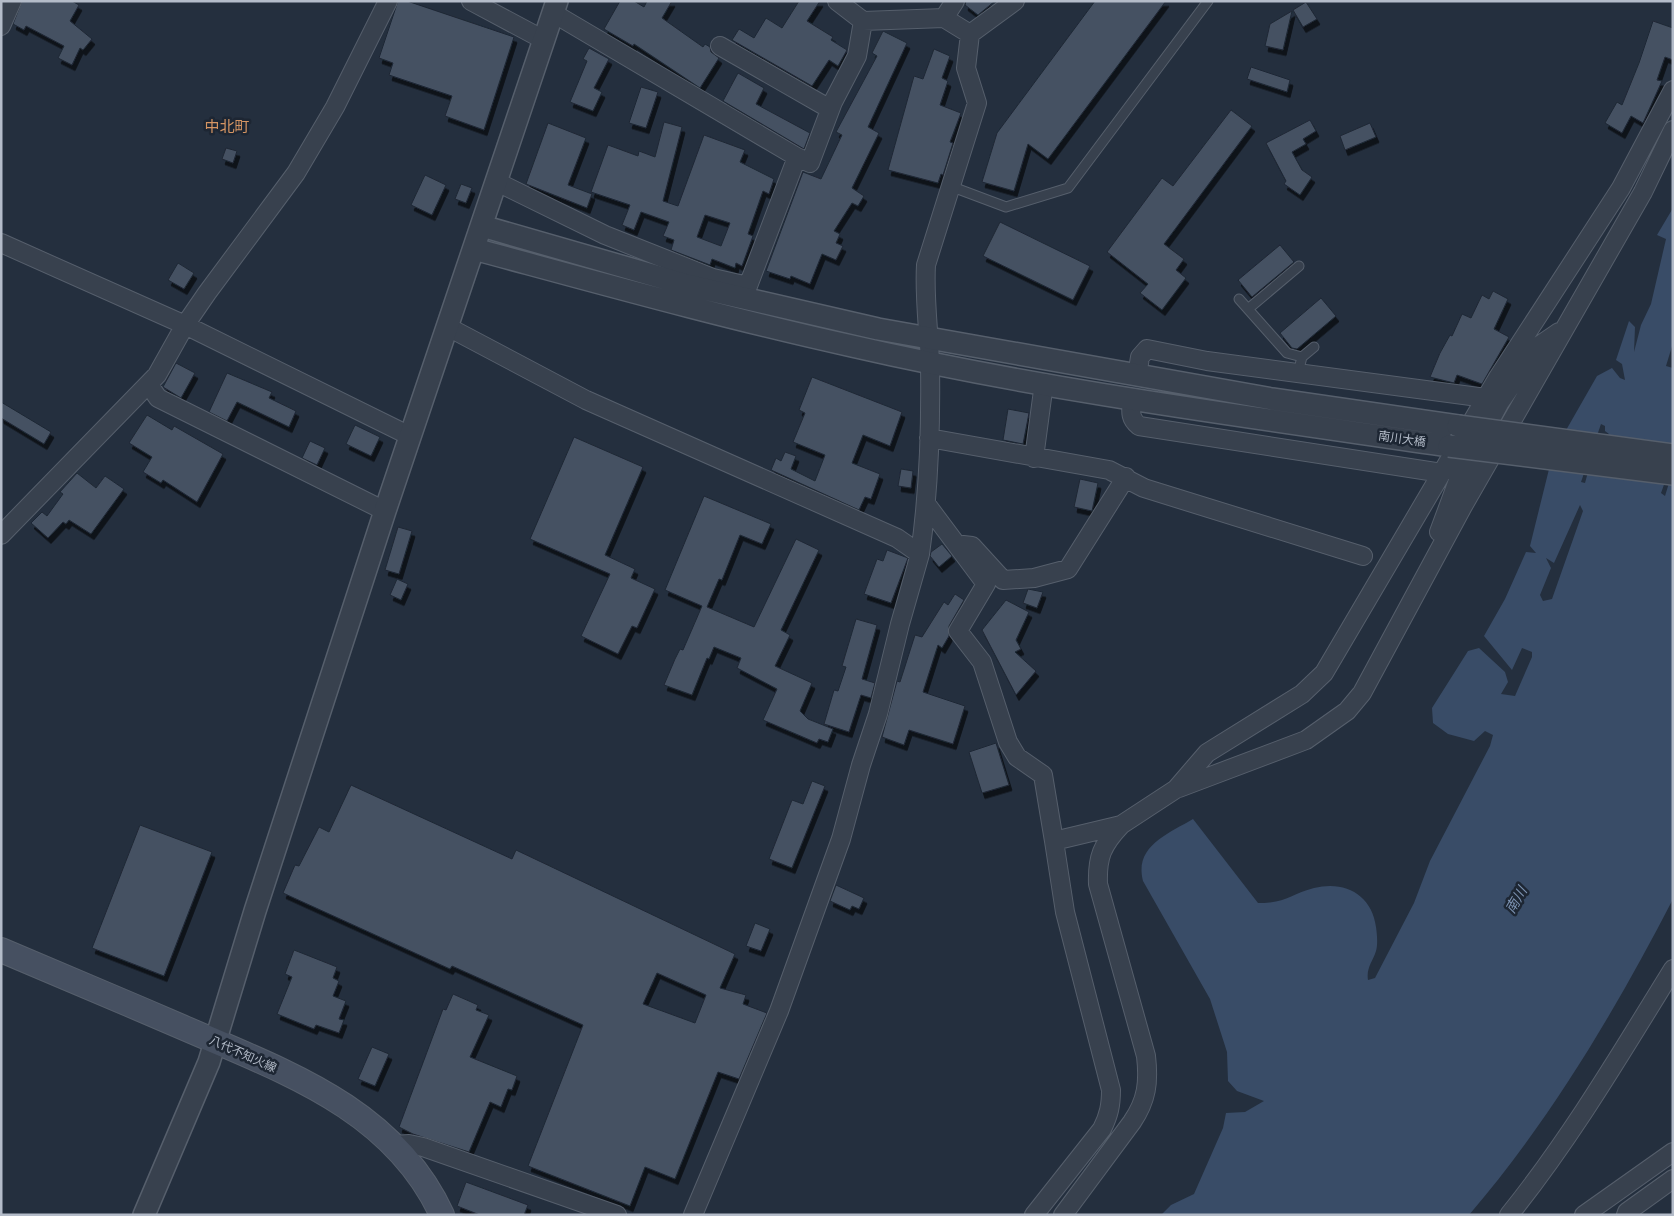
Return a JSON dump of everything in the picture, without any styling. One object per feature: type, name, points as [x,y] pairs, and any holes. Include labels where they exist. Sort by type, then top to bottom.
[{"type":"main road","name":"八代不知火線","points":[[1,950],[215,1041],[331,1095],[394,1145],[410,1164],[434,1210]]},
{"type":"street","points":[[1,26],[12,1]]},
{"type":"street","points":[[1,536],[157,375],[185,325],[296,173],[335,106],[388,1]]},
{"type":"street","points":[[471,1],[544,40]]},
{"type":"street","points":[[837,1],[863,21],[944,18],[970,34]]},
{"type":"street","points":[[944,18],[955,1]]},
{"type":"street","points":[[693,1215],[779,1011],[838,848],[861,764],[878,714],[900,624],[920,554],[927,504],[930,363],[924,288],[926,265],[977,102],[966,68],[970,34],[1014,1]]},
{"type":"street","points":[[144,1215],[209,1062],[385,511],[498,182],[555,7],[797,157],[810,163],[830,109],[857,56],[863,21]]},
{"type":"street","points":[[720,46],[830,109]]},
{"type":"street","points":[[1176,789],[1207,753],[1302,694],[1324,673],[1486,398],[1621,188],[1673,90]]},
{"type":"street","points":[[1063,1215],[1142,1108],[1147,1092],[1146,1056],[1098,884],[1100,856],[1106,840],[1121,825],[1176,789],[1306,740],[1347,711],[1372,677],[1432,564],[1434,548],[1459,478],[1500,402],[1540,346],[1563,330],[1643,192],[1673,130]]},
{"type":"street","points":[[746,292],[797,157]]},
{"type":"street","points":[[498,182],[692,278]]},
{"type":"street","points":[[482,226],[928,339],[1281,401],[1673,455]]},
{"type":"street","points":[[1,243],[185,325],[410,436]]},
{"type":"street","name":"南川大橋","points":[[474,249],[711,312],[930,363],[1132,398],[1449,446],[1673,474]]},
{"type":"street","points":[[448,326],[586,400],[897,538],[920,554]]},
{"type":"street","points":[[1137,376],[1140,357],[1147,349],[1207,361],[1300,365],[1486,398]]},
{"type":"street","points":[[1034,458],[1044,383]]},
{"type":"street","points":[[149,385],[158,398],[385,511]]},
{"type":"street","points":[[1132,398],[1130,415],[1140,426],[1442,473]]},
{"type":"street","points":[[929,438],[1109,470],[1126,477],[1144,488],[1363,556]]},
{"type":"street","points":[[959,545],[972,546],[1003,580],[1034,578],[1068,569],[1126,477]]},
{"type":"street","points":[[927,504],[986,584],[958,632],[982,662],[1008,742],[1017,757],[1043,775],[1065,912],[1111,1090],[1109,1114],[1102,1129],[1034,1215]]},
{"type":"street","points":[[1054,841],[1121,825]]},
{"type":"street","points":[[1509,1215],[1543,1172],[1673,969]]},
{"type":"street","points":[[394,1145],[408,1144],[423,1147],[617,1215]]},
{"type":"street","points":[[1584,1215],[1673,1152]]},
{"type":"street","points":[[1626,1215],[1627,1212],[1673,1179]]},
{"type":"lane","points":[[950,186],[1006,208],[1068,188],[1208,1]]},
{"type":"lane","points":[[1248,309],[1299,266]]},
{"type":"lane","points":[[1238,299],[1287,354],[1300,365],[1314,347]]},
{"type":"water","name":"南川","points":[[1673,208],[1673,343],[1666,366],[1673,368],[1673,460],[1661,493],[1665,496],[1669,483],[1673,483],[1673,899],[1605,1023],[1580,1063],[1527,1141],[1469,1215],[1161,1215],[1171,1205],[1194,1194],[1223,1128],[1226,1113],[1245,1112],[1264,1101],[1237,1091],[1228,1081],[1227,1052],[1210,999],[1143,881],[1142,869],[1148,850],[1155,842],[1193,819],[1258,903],[1274,902],[1306,890],[1325,886],[1346,888],[1355,892],[1369,906],[1373,916],[1377,945],[1369,968],[1368,980],[1375,978],[1414,903],[1430,861],[1490,746],[1493,735],[1485,731],[1474,741],[1448,734],[1433,723],[1432,708],[1468,651],[1479,648],[1505,672],[1508,682],[1501,694],[1515,696],[1532,657],[1532,652],[1522,648],[1512,670],[1484,636],[1505,599],[1526,552],[1536,553],[1530,546],[1553,453],[1597,376],[1612,368],[1620,378],[1625,380],[1622,364],[1616,360],[1629,321],[1635,327],[1634,352],[1641,325],[1651,304],[1666,239],[1657,235]],"holes":[[[1601,424],[1605,426],[1605,431],[1609,434],[1595,472],[1588,472],[1585,483],[1581,482]],[[1580,505],[1583,511],[1552,599],[1543,601],[1540,595],[1551,568],[1546,558],[1554,563]]]},
{"type":"building","points":[[22,1],[72,1],[79,5],[70,21],[92,39],[83,50],[80,48],[72,65],[58,58],[64,46],[26,26],[24,30],[13,24]]},
{"type":"building","points":[[398,1],[407,1],[514,37],[484,130],[445,116],[452,96],[389,75],[393,63],[379,58]]},
{"type":"building","points":[[620,1],[634,1],[644,7],[647,1],[672,1],[662,18],[703,47],[705,44],[710,47],[711,52],[719,58],[700,88],[634,44],[633,46],[604,29]]},
{"type":"building","points":[[799,1],[820,1],[807,21],[833,37],[831,40],[847,50],[838,66],[829,60],[812,86],[732,40],[739,29],[754,38],[766,18],[782,28]]},
{"type":"building","points":[[966,1],[995,1],[978,15],[965,5]]},
{"type":"building","points":[[1095,1],[1166,1],[1048,159],[1028,144],[1014,191],[982,182],[997,133]]},
{"type":"building","points":[[1306,2],[1317,19],[1303,27],[1293,10]]},
{"type":"building","points":[[1292,11],[1283,50],[1265,46],[1270,24]]},
{"type":"building","points":[[1653,21],[1673,28],[1673,60],[1665,57],[1657,80],[1662,81],[1643,123],[1631,116],[1622,133],[1605,123],[1617,102],[1622,105]]},
{"type":"building","points":[[883,31],[907,43],[868,127],[879,133],[852,188],[864,196],[858,206],[852,203],[834,231],[840,234],[836,243],[843,246],[836,260],[822,254],[810,284],[791,276],[790,279],[766,271],[803,172],[821,179],[842,135],[836,132],[877,56],[872,53]]},
{"type":"building","points":[[589,48],[609,59],[594,88],[602,92],[593,111],[570,102],[587,61],[583,59]]},
{"type":"building","points":[[934,49],[950,56],[942,78],[948,81],[940,105],[961,113],[950,142],[953,143],[943,175],[941,174],[938,183],[888,170],[914,76],[923,79]]},
{"type":"building","points":[[1251,67],[1290,80],[1287,92],[1247,79]]},
{"type":"building","points":[[738,73],[764,88],[756,104],[810,133],[804,149],[723,101]]},
{"type":"building","points":[[641,87],[658,92],[646,128],[629,123]]},
{"type":"building","points":[[1231,110],[1252,126],[1164,244],[1184,259],[1176,270],[1186,278],[1162,310],[1140,293],[1148,284],[1107,252],[1162,178],[1173,186]]},
{"type":"building","points":[[1310,120],[1316,131],[1303,139],[1306,144],[1292,152],[1302,170],[1312,177],[1300,195],[1284,184],[1286,181],[1266,143]]},
{"type":"building","points":[[664,122],[682,127],[663,201],[678,206],[704,135],[745,150],[740,162],[774,179],[769,194],[763,191],[748,234],[753,236],[742,266],[736,263],[735,268],[712,259],[710,265],[671,250],[674,240],[663,236],[669,222],[641,212],[634,230],[622,225],[630,205],[591,192],[608,145],[638,156],[639,151],[655,157]],"holes":[[[705,215],[730,223],[721,246],[697,237]]]},
{"type":"building","points":[[548,123],[586,138],[568,185],[592,194],[587,208],[526,184]]},
{"type":"building","points":[[1370,123],[1376,137],[1345,150],[1340,136]]},
{"type":"building","points":[[226,148],[237,151],[233,163],[222,159]]},
{"type":"building","points":[[425,175],[446,185],[432,215],[411,205]]},
{"type":"building","points":[[461,184],[472,188],[466,203],[455,199]]},
{"type":"building","points":[[1000,222],[1090,266],[1073,300],[983,256]]},
{"type":"building","points":[[1280,245],[1294,262],[1252,297],[1238,280]]},
{"type":"building","points":[[178,263],[194,273],[184,289],[168,280]]},
{"type":"building","points":[[1493,291],[1508,299],[1494,329],[1509,337],[1482,384],[1457,375],[1454,383],[1430,377],[1440,353],[1450,335],[1452,336],[1462,314],[1471,318],[1482,295],[1489,299]]},
{"type":"building","points":[[1321,298],[1336,316],[1297,349],[1292,348],[1280,333]]},
{"type":"building","points":[[176,363],[195,373],[181,398],[163,387]]},
{"type":"building","points":[[227,373],[272,392],[269,398],[296,411],[289,427],[237,402],[227,421],[209,412]]},
{"type":"building","points":[[812,377],[902,412],[890,446],[863,435],[852,463],[880,474],[871,499],[865,497],[859,510],[771,470],[776,458],[781,461],[785,452],[796,456],[791,469],[815,481],[825,455],[793,442],[805,413],[799,410]]},
{"type":"building","points":[[1,402],[51,432],[44,444],[1,418]]},
{"type":"building","points":[[1008,409],[1029,413],[1023,444],[1003,440]]},
{"type":"building","points":[[147,415],[172,430],[174,426],[223,454],[197,502],[163,480],[161,483],[143,472],[152,457],[129,443]]},
{"type":"building","points":[[355,425],[380,437],[371,456],[346,444]]},
{"type":"building","points":[[574,437],[643,467],[605,555],[635,569],[631,578],[655,589],[637,628],[632,626],[618,654],[581,636],[610,574],[530,539]]},
{"type":"building","points":[[310,441],[325,448],[317,465],[302,458]]},
{"type":"building","points":[[901,469],[913,471],[911,488],[898,486]]},
{"type":"building","points":[[77,473],[96,488],[105,476],[124,489],[91,534],[69,520],[66,524],[63,522],[48,538],[31,523],[42,512],[47,516],[63,494],[60,492]]},
{"type":"building","points":[[1080,479],[1098,483],[1092,511],[1074,507]]},
{"type":"building","points":[[704,496],[771,524],[762,544],[740,535],[722,580],[719,579],[707,607],[754,627],[796,539],[819,550],[781,630],[790,635],[775,666],[812,683],[800,711],[808,719],[833,729],[828,742],[819,739],[817,743],[763,720],[777,689],[737,668],[741,658],[714,647],[709,659],[707,658],[692,695],[664,685],[680,649],[683,650],[702,606],[665,590]]},
{"type":"building","points":[[398,527],[412,531],[399,574],[385,570]]},
{"type":"building","points":[[942,544],[952,556],[939,567],[930,556],[931,552]]},
{"type":"building","points":[[887,550],[908,558],[891,603],[864,594],[877,559],[883,561]]},
{"type":"building","points":[[397,579],[408,584],[401,600],[390,595]]},
{"type":"building","points":[[1028,589],[1043,592],[1037,608],[1023,603]]},
{"type":"building","points":[[955,594],[964,600],[949,626],[949,636],[942,648],[938,645],[923,692],[965,706],[953,744],[909,730],[904,745],[882,737],[897,681],[900,682],[915,635],[922,637],[944,602],[948,605]]},
{"type":"building","points":[[1006,600],[1029,612],[1016,640],[1021,649],[1015,652],[1036,671],[1016,695],[982,630]]},
{"type":"building","points":[[856,619],[877,625],[862,679],[875,683],[871,698],[861,695],[849,732],[824,724],[834,690],[838,691],[846,667],[842,666]]},
{"type":"building","points":[[996,743],[1009,785],[982,793],[969,752]]},
{"type":"building","points":[[812,781],[825,786],[792,868],[769,859],[792,800],[803,804]]},
{"type":"building","points":[[351,785],[512,859],[516,850],[735,954],[720,988],[746,995],[743,1004],[767,1013],[739,1079],[718,1072],[675,1179],[645,1167],[630,1206],[528,1166],[583,1025],[452,966],[450,969],[283,893],[295,865],[299,866],[319,827],[329,832]],"holes":[[[657,973],[706,995],[695,1023],[643,1004]]]},
{"type":"building","points":[[140,825],[212,852],[164,976],[92,948]]},
{"type":"building","points":[[836,885],[864,898],[859,909],[852,906],[850,910],[830,901]]},
{"type":"building","points":[[755,923],[770,929],[761,951],[746,946]]},
{"type":"building","points":[[294,950],[337,967],[333,978],[339,981],[333,996],[346,1001],[339,1019],[344,1020],[339,1033],[316,1025],[314,1029],[277,1014],[292,977],[285,974]]},
{"type":"building","points":[[453,994],[478,1005],[476,1010],[489,1015],[470,1057],[517,1076],[512,1090],[508,1089],[501,1107],[490,1102],[469,1152],[413,1134],[399,1127],[443,1009],[446,1010]]},
{"type":"building","points":[[372,1047],[389,1054],[375,1086],[358,1079]]},
{"type":"building","points":[[466,1182],[528,1205],[524,1215],[480,1215],[457,1206]]},
{"type":"district","name":"中北町","points":[[227,127]]}]
